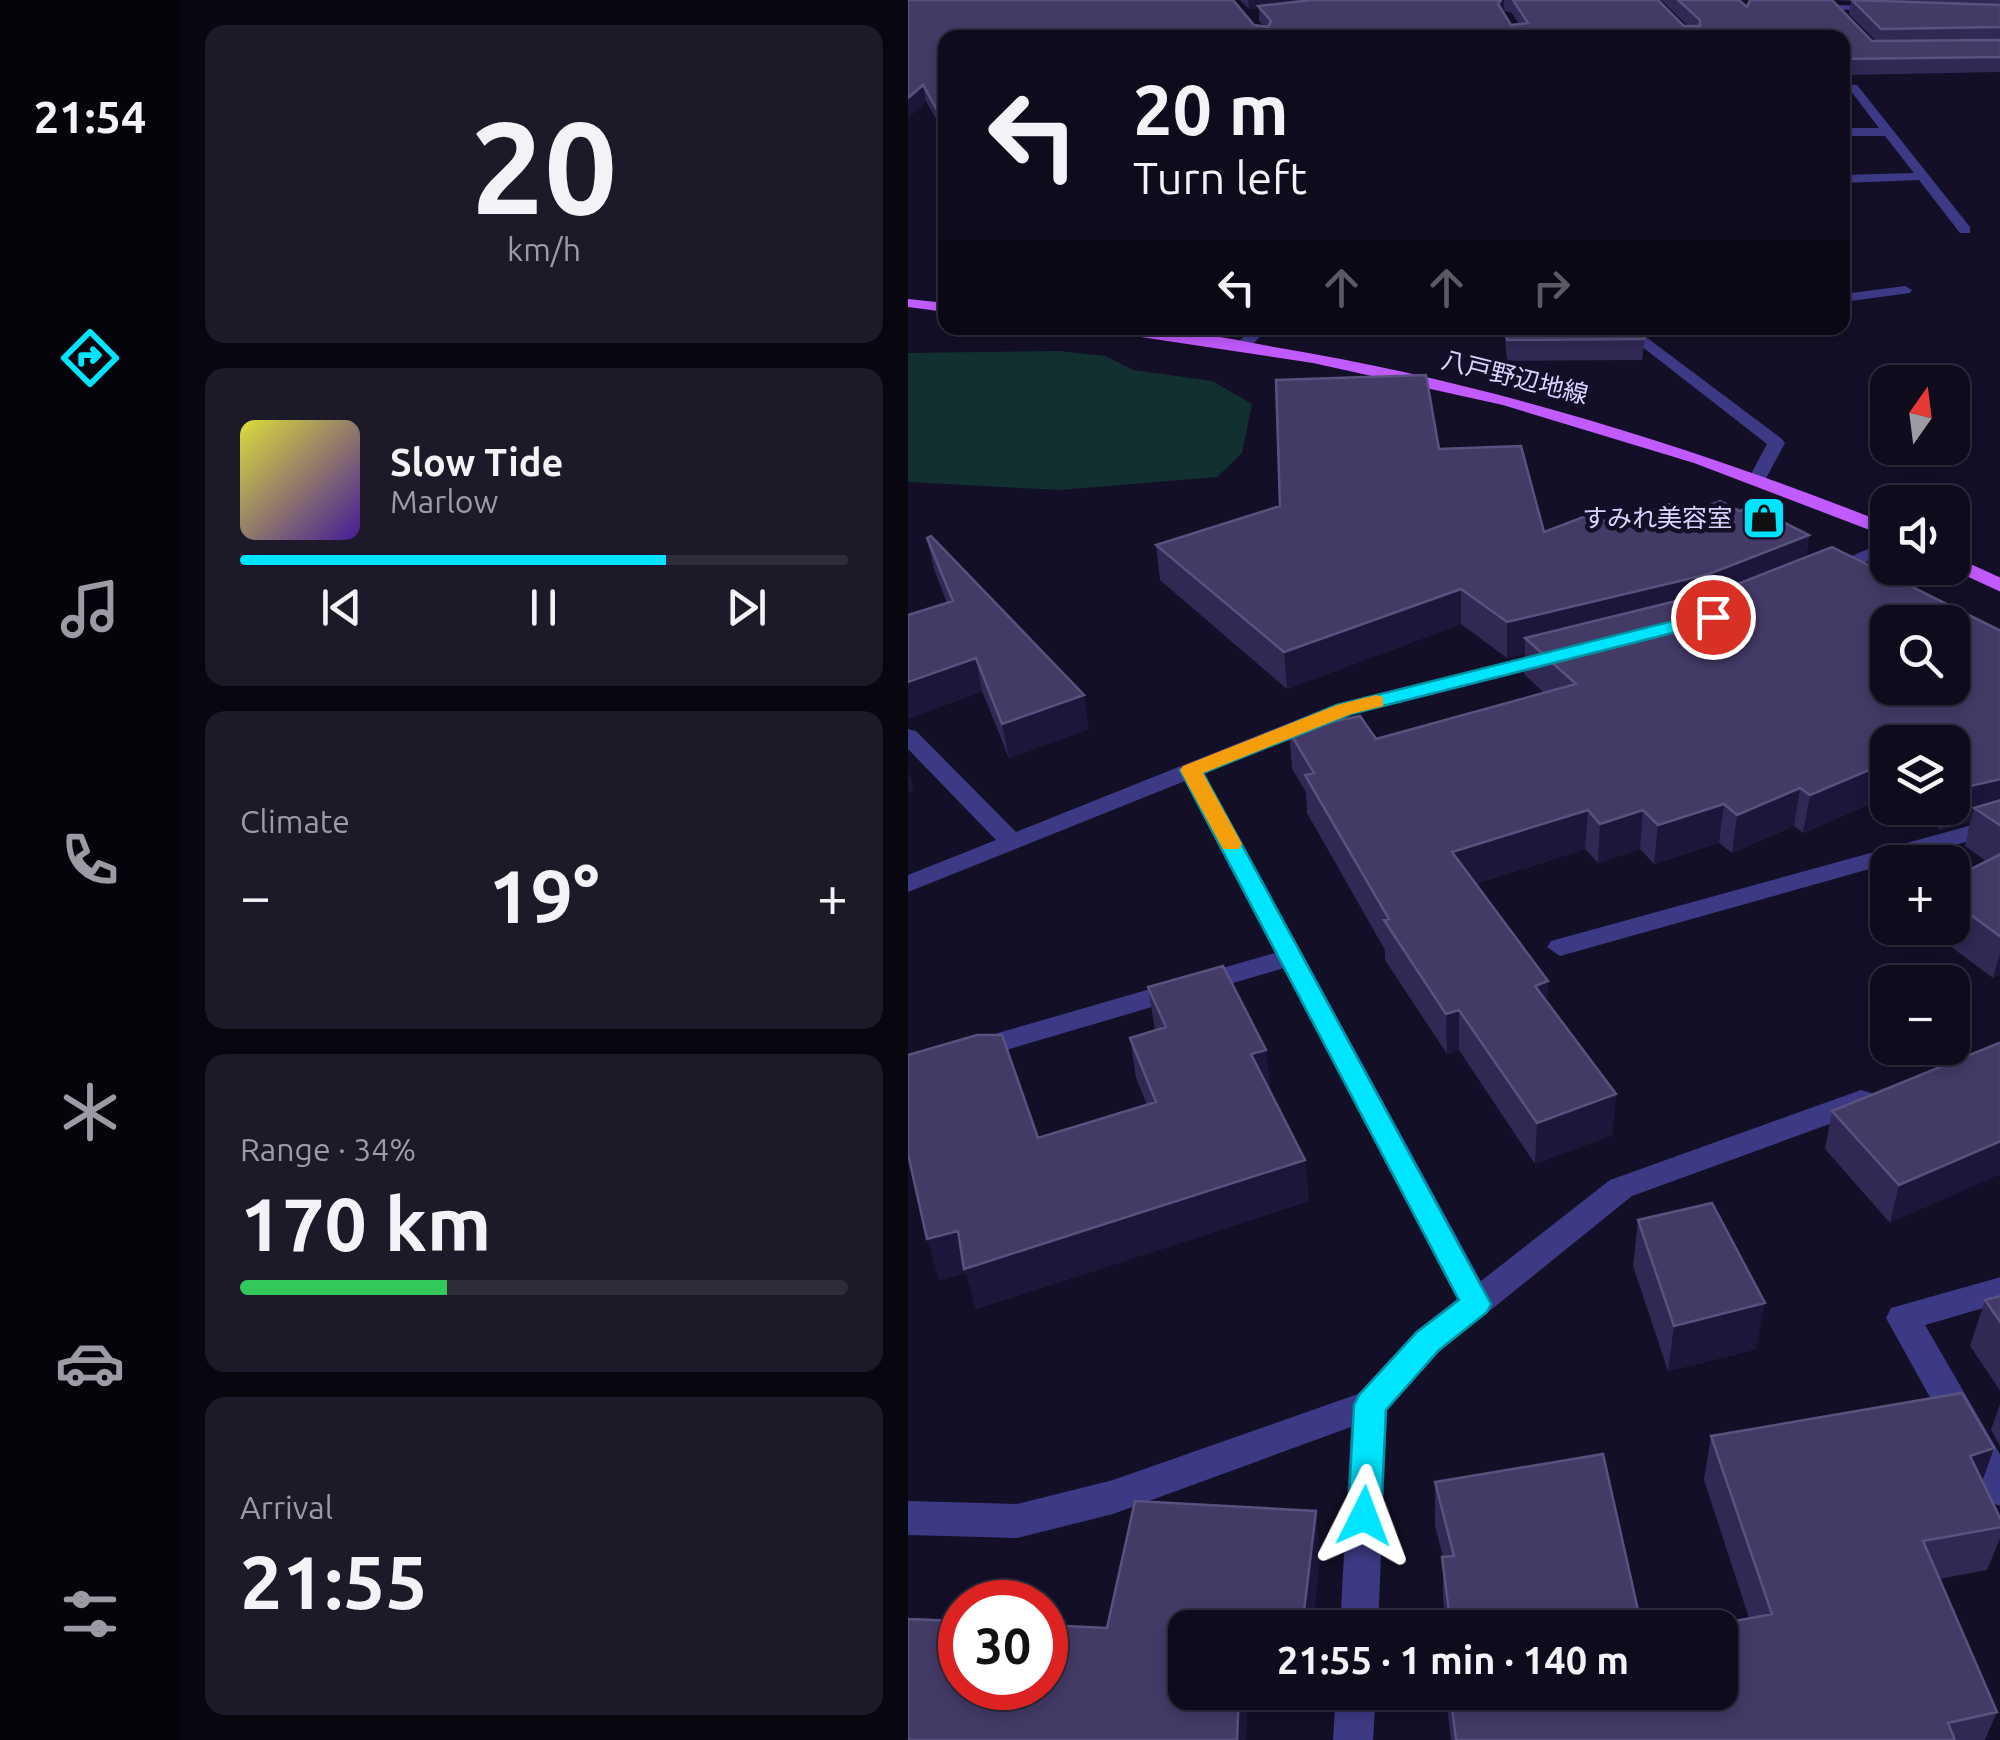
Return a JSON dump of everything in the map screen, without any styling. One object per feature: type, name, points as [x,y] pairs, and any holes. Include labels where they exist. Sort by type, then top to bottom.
[{"type":"main road","points":[[908,304],[938,307]]},
{"type":"main road","name":"八戸野辺地線","points":[[1168,335],[1384,370],[1568,415],[1759,476],[1870,523]]},
{"type":"main road","points":[[1970,571],[2000,586]]},
{"type":"street","points":[[1863,40],[1832,7],[1907,10]]},
{"type":"street","points":[[1850,87],[1965,230]]},
{"type":"street","points":[[1850,132],[1888,132]]},
{"type":"street","points":[[1850,179],[1922,176]]},
{"type":"street","points":[[1850,297],[1905,290]]},
{"type":"street","points":[[1244,345],[1252,335]]},
{"type":"street","points":[[1634,335],[1776,444],[1759,476]]},
{"type":"street","points":[[1806,580],[1870,553]]},
{"type":"street","points":[[908,884],[1344,709],[1584,649]]},
{"type":"street","points":[[908,736],[1014,844]]},
{"type":"street","points":[[1191,770],[1476,1304]]},
{"type":"street","points":[[1560,948],[2000,824]]},
{"type":"street","points":[[908,1069],[1291,957]]},
{"type":"street","points":[[908,1518],[1017,1521],[1113,1497],[1370,1405],[1428,1341],[1621,1188],[1883,1092]]},
{"type":"street","points":[[2000,1290],[1904,1318],[2000,1490]]},
{"type":"street","points":[[1360,1610],[1370,1405]]},
{"type":"street","points":[[1353,1740],[1355,1710]]},
{"type":"green space","points":[[1060,351],[1105,356],[1133,370],[1212,381],[1252,404],[1242,453],[1217,477],[1060,490],[908,482],[908,353]]},
{"type":"building","points":[[908,0],[1233,0],[1254,25],[1268,27],[1271,21],[1258,6],[1312,0],[1501,0],[1498,4],[1511,25],[1528,23],[1513,0],[1658,0],[1684,26],[1700,26],[1700,20],[1678,0],[1739,0],[1747,7],[1750,0],[1832,0],[1872,41],[2001,40],[2001,57],[1850,59],[1850,30],[938,30],[938,112],[923,85],[908,98]]},
{"type":"building","points":[[1852,0],[2001,5],[2001,27],[1881,29]]},
{"type":"building","points":[[1507,335],[1644,335],[1644,339],[1507,340]]},
{"type":"building","points":[[1426,375],[1439,449],[1521,446],[1544,532],[1591,514],[1614,526],[1669,504],[1688,514],[1720,501],[1740,511],[1751,506],[1809,535],[1709,574],[1507,622],[1461,589],[1284,652],[1156,545],[1280,506],[1276,380]]},
{"type":"building","points":[[931,536],[1084,695],[1002,724],[976,658],[908,682],[908,615],[953,601],[927,538]]},
{"type":"building","points":[[1832,547],[1870,566],[1870,585],[1908,585],[1949,605],[1870,605],[1870,705],[1970,705],[1970,616],[2001,631],[2001,779],[1970,786],[1970,725],[1870,725],[1870,770],[1810,795],[1800,788],[1737,815],[1724,804],[1658,825],[1643,810],[1600,824],[1588,810],[1452,852],[1548,981],[1535,986],[1616,1094],[1537,1123],[1459,1010],[1446,1014],[1384,920],[1389,919],[1305,775],[1314,773],[1289,731],[1360,716],[1376,739],[1576,684],[1525,638],[1725,589]]},
{"type":"building","points":[[2001,800],[2001,826],[1974,808]]},
{"type":"building","points":[[2001,854],[2001,937],[1970,914],[1970,870]]},
{"type":"building","points":[[1223,966],[1266,1050],[1251,1054],[1305,1160],[964,1269],[958,1231],[927,1239],[908,1154],[908,1055],[977,1035],[1002,1035],[1038,1138],[1156,1102],[1130,1038],[1166,1027],[1148,987]]},
{"type":"building","points":[[2001,1043],[2001,1141],[1899,1185],[1832,1111],[1946,1065],[1970,1065],[1970,1055]]},
{"type":"building","points":[[1712,1203],[1765,1303],[1674,1326],[1638,1220]]},
{"type":"building","points":[[2001,1296],[2001,1323],[1985,1300]]},
{"type":"building","points":[[1962,1393],[1994,1448],[1970,1456],[2001,1527],[1923,1541],[1997,1712],[1948,1723],[1955,1740],[1456,1740],[1452,1710],[1738,1710],[1738,1620],[1772,1614],[1711,1436]]},
{"type":"building","points":[[1603,1454],[1638,1610],[1449,1610],[1442,1557],[1454,1556],[1435,1482]]},
{"type":"building","points":[[1135,1501],[1316,1511],[1304,1610],[1168,1610],[1168,1710],[1238,1710],[1237,1740],[908,1740],[908,1619],[938,1620],[938,1710],[1068,1710],[1068,1626],[1107,1628]]},
{"type":"slow traffic","points":[[1231,844],[1191,770],[1344,709],[1376,701]]},
{"type":"place","name":"すみれ美容室","points":[[1764,518]]},
{"type":"route","points":[[1364,1516],[1370,1405],[1428,1341],[1476,1304],[1191,770],[1344,709],[1713,617]]}]
